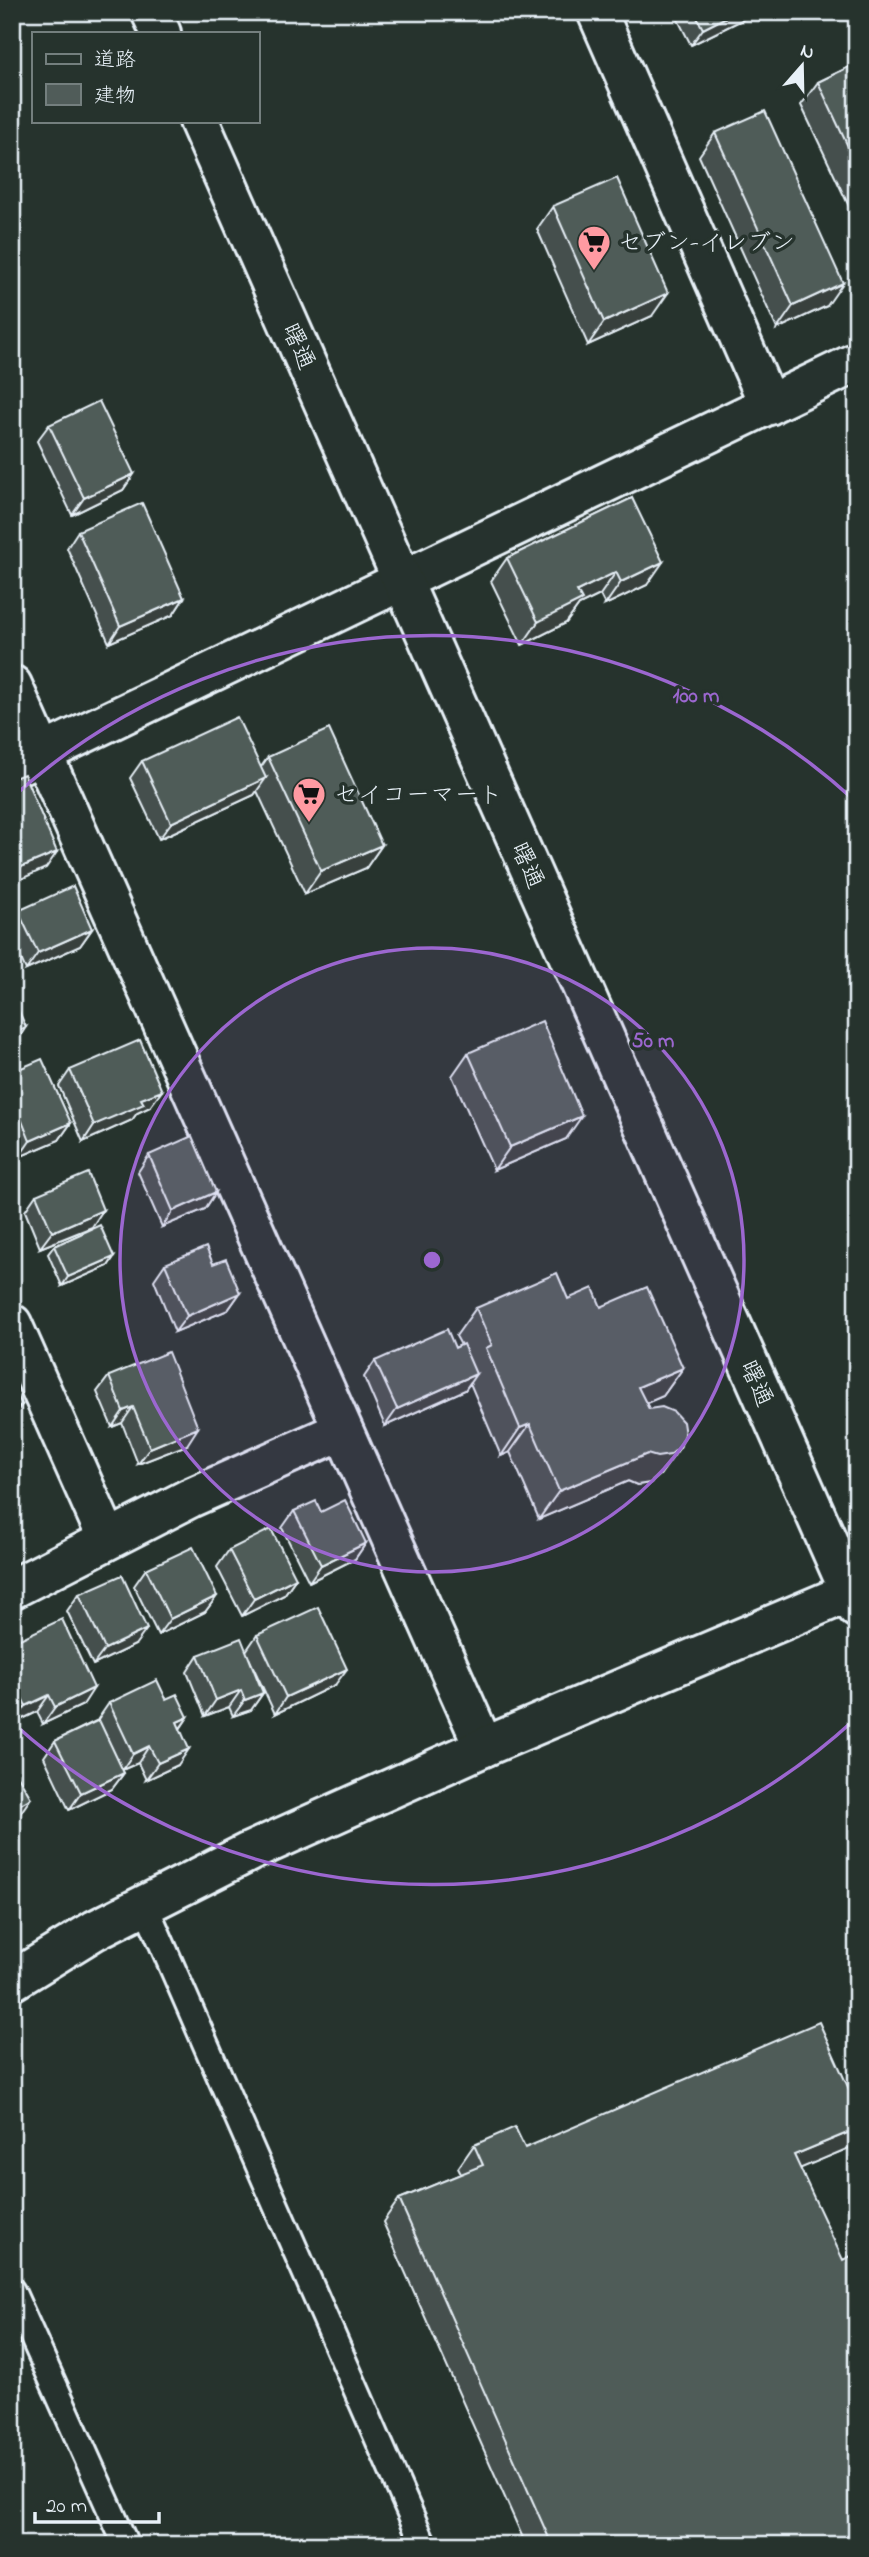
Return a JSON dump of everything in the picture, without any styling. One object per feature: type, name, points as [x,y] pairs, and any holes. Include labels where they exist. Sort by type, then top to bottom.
[{"type":"street","points":[[151,12],[161,32]]},
{"type":"street","points":[[597,12],[769,405]]},
{"type":"street","name":"曙通","points":[[199,122],[853,1600]]},
{"type":"street","points":[[27,761],[857,362]]},
{"type":"street","points":[[12,685],[27,761],[343,1430],[484,1747]]},
{"type":"street","points":[[12,1324],[108,1540]]},
{"type":"street","points":[[12,1589],[190,1498],[343,1430]]},
{"type":"street","points":[[12,1981],[96,1930],[248,1852],[484,1747],[853,1600]]},
{"type":"lane","points":[[145,1905],[424,2545]]},
{"type":"lane","points":[[12,2291],[126,2545]]},
{"type":"building","points":[[694,12],[736,12],[703,29]]},
{"type":"building","points":[[857,63],[857,166],[818,82]]},
{"type":"building","points":[[765,111],[843,283],[793,306],[715,133]]},
{"type":"building","points":[[617,178],[668,293],[604,322],[553,206]]},
{"type":"building","points":[[99,401],[134,474],[84,498],[49,425]]},
{"type":"building","points":[[632,498],[663,562],[621,582],[616,572],[577,591],[582,600],[538,622],[507,558]]},
{"type":"building","points":[[142,503],[184,598],[120,626],[78,531]]},
{"type":"building","points":[[237,717],[266,778],[171,823],[142,761]]},
{"type":"building","points":[[329,729],[382,845],[321,871],[268,757]]},
{"type":"building","points":[[24,774],[57,852],[14,870],[12,779]]},
{"type":"building","points":[[73,886],[92,929],[38,953],[18,911]]},
{"type":"building","points":[[12,996],[26,1027],[12,1034]]},
{"type":"building","points":[[542,1021],[582,1116],[510,1147],[468,1053]]},
{"type":"building","points":[[140,1040],[162,1091],[141,1099],[144,1104],[94,1125],[70,1070]]},
{"type":"building","points":[[42,1059],[71,1123],[30,1141],[22,1121],[17,1123],[12,1113],[12,1072]]},
{"type":"building","points":[[192,1136],[216,1192],[173,1211],[149,1155]]},
{"type":"building","points":[[88,1173],[103,1210],[52,1232],[36,1195]]},
{"type":"building","points":[[100,1225],[114,1257],[68,1277],[54,1246]]},
{"type":"building","points":[[206,1247],[213,1264],[226,1259],[240,1293],[187,1316],[165,1264]]},
{"type":"building","points":[[557,1273],[568,1299],[593,1288],[601,1307],[647,1287],[683,1368],[638,1387],[649,1409],[662,1407],[674,1412],[683,1422],[685,1435],[680,1447],[670,1455],[657,1457],[647,1454],[559,1491],[530,1424],[520,1428],[486,1348],[492,1345],[476,1308]]},
{"type":"building","points":[[447,1329],[455,1348],[463,1344],[476,1374],[397,1409],[375,1361]]},
{"type":"building","points":[[168,1352],[198,1428],[150,1448],[133,1407],[123,1411],[109,1376]]},
{"type":"building","points":[[12,1385],[22,1405],[12,1409]]},
{"type":"building","points":[[345,1500],[366,1543],[321,1565],[294,1511],[316,1501],[321,1512]]},
{"type":"building","points":[[271,1529],[296,1578],[254,1599],[229,1550]]},
{"type":"building","points":[[193,1547],[217,1596],[170,1619],[146,1569]]},
{"type":"building","points":[[122,1575],[147,1629],[105,1649],[79,1594]]},
{"type":"building","points":[[318,1607],[347,1669],[286,1697],[257,1635]]},
{"type":"building","points":[[62,1619],[94,1688],[55,1707],[49,1695],[26,1706],[12,1678],[12,1628],[18,1640]]},
{"type":"building","points":[[241,1638],[263,1693],[245,1700],[241,1690],[216,1700],[198,1655]]},
{"type":"building","points":[[157,1680],[166,1699],[177,1694],[188,1717],[177,1722],[189,1749],[158,1763],[149,1746],[133,1754],[109,1703]]},
{"type":"building","points":[[99,1720],[124,1773],[81,1793],[55,1741]]},
{"type":"building","points":[[12,1766],[31,1798],[12,1809]]},
{"type":"building","points":[[819,2022],[857,2107],[857,2129],[794,2155],[843,2260],[857,2253],[857,2545],[552,2545],[399,2199],[483,2165],[474,2145],[515,2127],[525,2148]]},
{"type":"place","name":"セブン-イレブン","points":[[594,272]]},
{"type":"place","name":"セイコーマート","points":[[309,824]]}]
